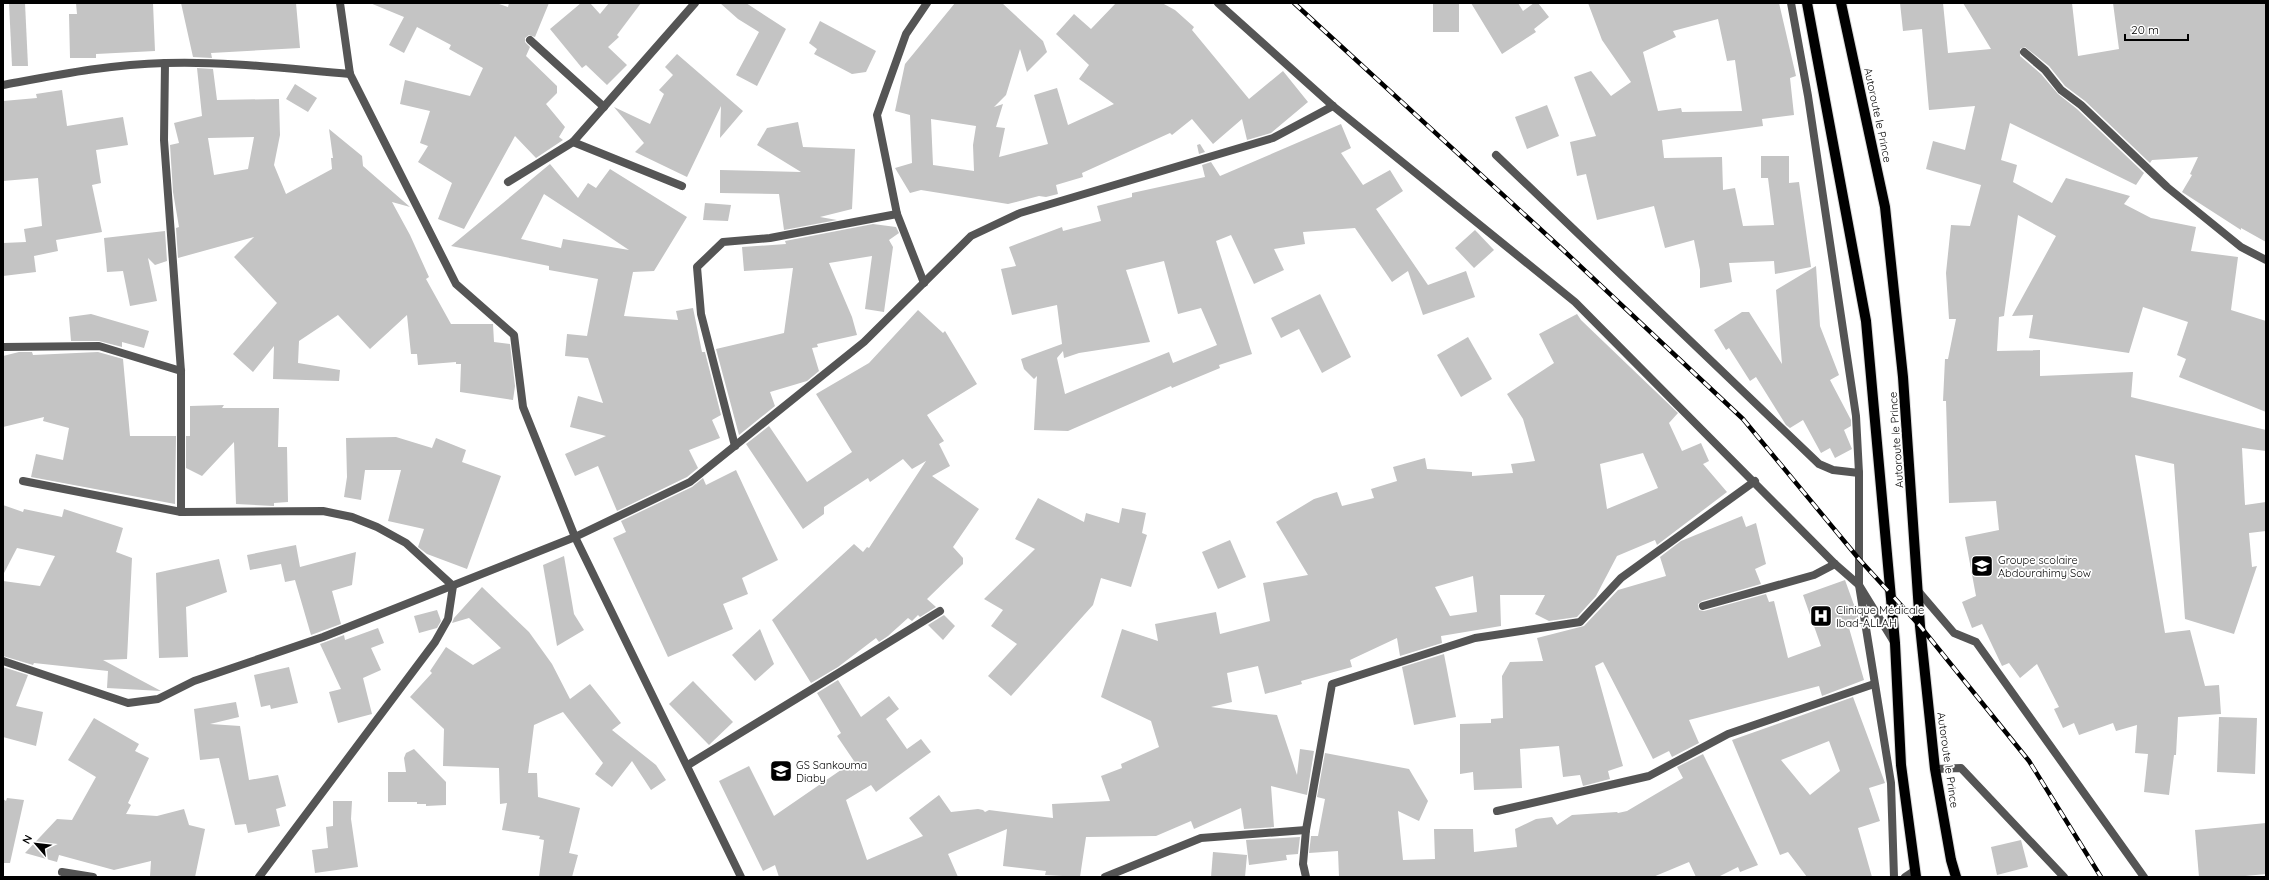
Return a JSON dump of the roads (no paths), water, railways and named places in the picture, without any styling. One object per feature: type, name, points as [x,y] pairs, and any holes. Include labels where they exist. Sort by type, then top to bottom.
[{"type":"main road","name":"Autoroute le Prince","points":[[1807,3],[1866,321],[1895,643],[1901,765],[1915,874]]},
{"type":"main road","name":"Autoroute le Prince","points":[[1841,3],[1886,207],[1903,385],[1919,592],[1920,626],[1935,769],[1951,860],[1956,877]]},
{"type":"street","points":[[340,3],[350,74],[456,284],[514,335],[523,407],[575,536],[688,765],[741,877]]},
{"type":"street","points":[[508,182],[572,142],[695,3]]},
{"type":"street","points":[[924,283],[898,214],[877,115],[906,34],[927,3]]},
{"type":"street","points":[[1218,3],[1333,106],[1575,302],[1836,564],[1859,585],[1895,643]]},
{"type":"street","points":[[1791,3],[1808,96],[1856,416],[1859,473],[1859,585],[1890,783],[1894,877]]},
{"type":"street","points":[[530,40],[604,106]]},
{"type":"street","points":[[2024,52],[2045,70],[2061,90],[2081,105],[2167,187],[2241,247],[2266,260]]},
{"type":"street","points":[[3,85],[98,68],[165,63],[229,64],[350,74]]},
{"type":"street","points":[[165,63],[164,140],[181,371],[181,512]]},
{"type":"street","points":[[3,661],[128,702],[158,699],[194,681],[323,637],[454,586],[575,536],[690,482],[864,342],[971,236],[1020,213],[1273,138],[1333,106]]},
{"type":"street","points":[[572,142],[682,186]]},
{"type":"street","points":[[1496,155],[1819,464],[1832,470],[1859,473]]},
{"type":"street","points":[[736,446],[701,314],[697,267],[723,242],[770,238],[898,214]]},
{"type":"street","points":[[3,347],[99,346],[181,371]]},
{"type":"street","points":[[23,481],[181,512],[324,511],[352,517],[377,527],[406,543],[454,586]]},
{"type":"street","points":[[1306,877],[1303,864],[1306,830],[1332,684],[1475,638],[1580,622],[1621,578],[1755,481]]},
{"type":"street","points":[[1703,606],[1814,575],[1836,564]]},
{"type":"street","points":[[259,877],[436,642],[448,619],[454,586]]},
{"type":"street","points":[[1919,592],[1954,634],[1976,642],[2144,877]]},
{"type":"street","points":[[688,765],[940,611]]},
{"type":"street","points":[[1497,811],[1649,776],[1728,734],[1874,684]]},
{"type":"street","points":[[1935,769],[1961,768],[2064,877]]},
{"type":"street","points":[[1105,877],[1201,838],[1306,830]]},
{"type":"street","points":[[62,872],[93,877]]},
{"type":"street","points":[[1905,877],[1915,874]]},
{"type":"railway","points":[[1294,3],[1562,249],[1743,419],[1859,559],[1920,626],[2029,761],[2101,877]]},
{"type":"place","name":"Groupe scolaire Abdourahimy Sow","points":[[1982,566]]},
{"type":"place","name":"Clinique Médicale Ibad-ALLAH","points":[[1821,616]]},
{"type":"place","name":"GS Sankouma Diaby","points":[[781,771]]}]
